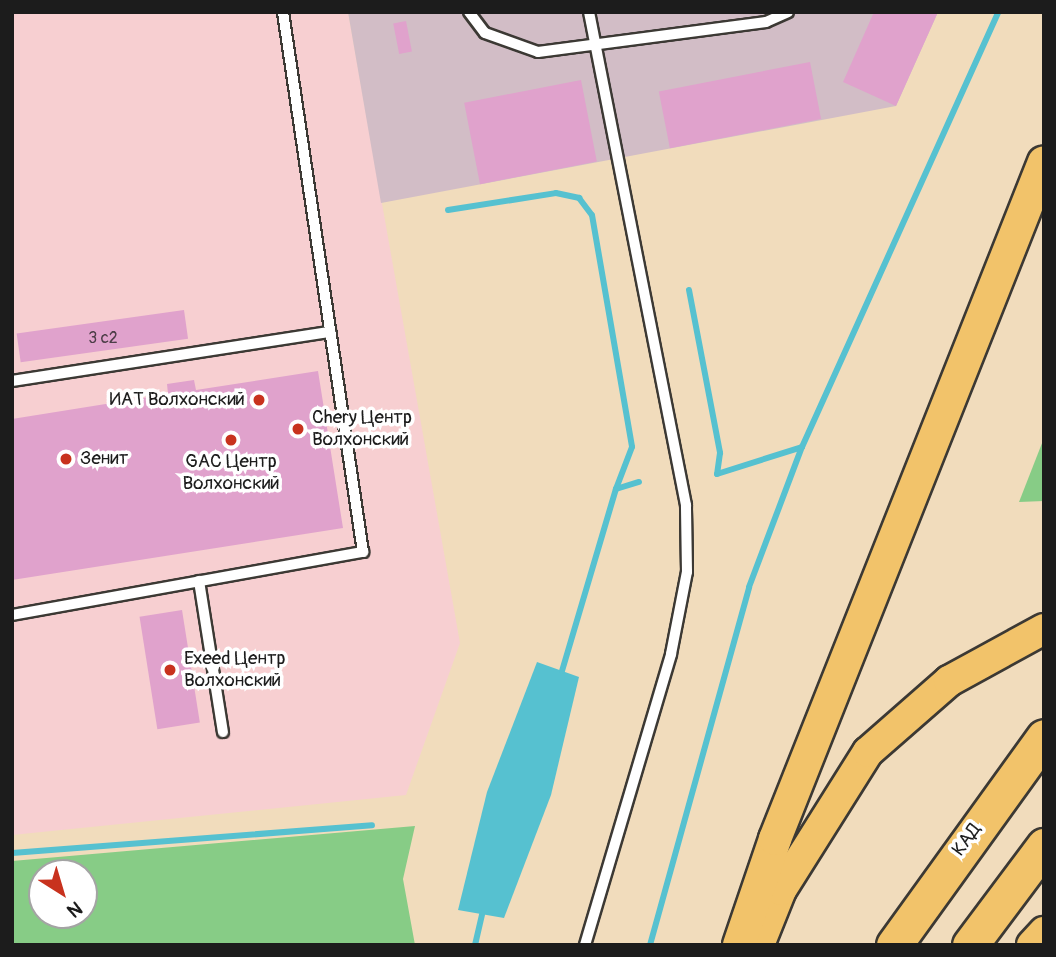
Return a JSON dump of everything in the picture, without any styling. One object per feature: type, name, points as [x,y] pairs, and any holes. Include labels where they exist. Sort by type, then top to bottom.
[{"type":"highway","points":[[739,945],[775,839],[1044,162]]},
{"type":"highway","name":"КАД","points":[[894,945],[1044,737]]},
{"type":"highway","points":[[970,945],[1044,846]]},
{"type":"main road","points":[[758,945],[781,890],[837,795],[868,752],[907,714],[994,652],[1044,629]]},
{"type":"main road","points":[[1032,945],[1044,932]]},
{"type":"lane","points":[[12,615],[363,552],[283,12]]},
{"type":"lane","points":[[469,12],[485,33],[513,46],[538,52],[766,22],[788,12]]},
{"type":"lane","points":[[585,945],[671,654],[687,572],[686,505],[589,12]]},
{"type":"lane","points":[[12,381],[330,332]]},
{"type":"lane","points":[[199,581],[223,732]]},
{"type":"shaded area","points":[[12,12],[348,12],[460,643],[406,795],[12,835]]},
{"type":"shaded area","points":[[348,12],[938,12],[896,106],[381,203]]},
{"type":"green space","points":[[1044,438],[1044,501],[1019,502]]},
{"type":"green space","points":[[415,826],[403,879],[415,945],[12,945],[12,861],[28,860],[28,929],[98,929],[98,859],[35,859]]},
{"type":"water","points":[[537,662],[579,677],[551,795],[504,918],[458,910],[487,792]]},
{"type":"building","points":[[874,12],[938,12],[896,106],[843,82]]},
{"type":"building","points":[[406,21],[412,51],[399,54],[393,23]]},
{"type":"building","points":[[810,62],[821,119],[670,148],[659,91]]},
{"type":"building","points":[[581,80],[597,161],[480,184],[464,103]]},
{"type":"building","points":[[184,310],[188,339],[21,362],[17,334]]},
{"type":"building","points":[[318,371],[343,528],[12,580],[12,419],[168,394],[167,384],[194,380],[196,390]]},
{"type":"building","name":"Exeed Центр Волхонский","points":[[182,610],[200,723],[157,729],[140,617]]},
{"type":"waterway","points":[[650,945],[749,587],[802,447],[998,12]]},
{"type":"waterway","points":[[448,210],[556,193],[579,198],[592,215],[632,447],[616,489]]},
{"type":"waterway","points":[[689,290],[720,453],[717,474],[802,447]]},
{"type":"waterway","points":[[562,671],[616,489],[639,482]]},
{"type":"waterway","points":[[12,853],[372,825]]},
{"type":"waterway","points":[[475,945],[482,914]]},
{"type":"place","name":"ИАТ Волхонский","points":[[259,400]]},
{"type":"place","name":"Chery Центр Волхонский","points":[[298,429]]},
{"type":"place","name":"GAC Центр Волхонский","points":[[231,440]]},
{"type":"place","name":"Зенит","points":[[66,459]]},
{"type":"place","name":"Exeed Центр Волхонский","points":[[170,670]]}]
